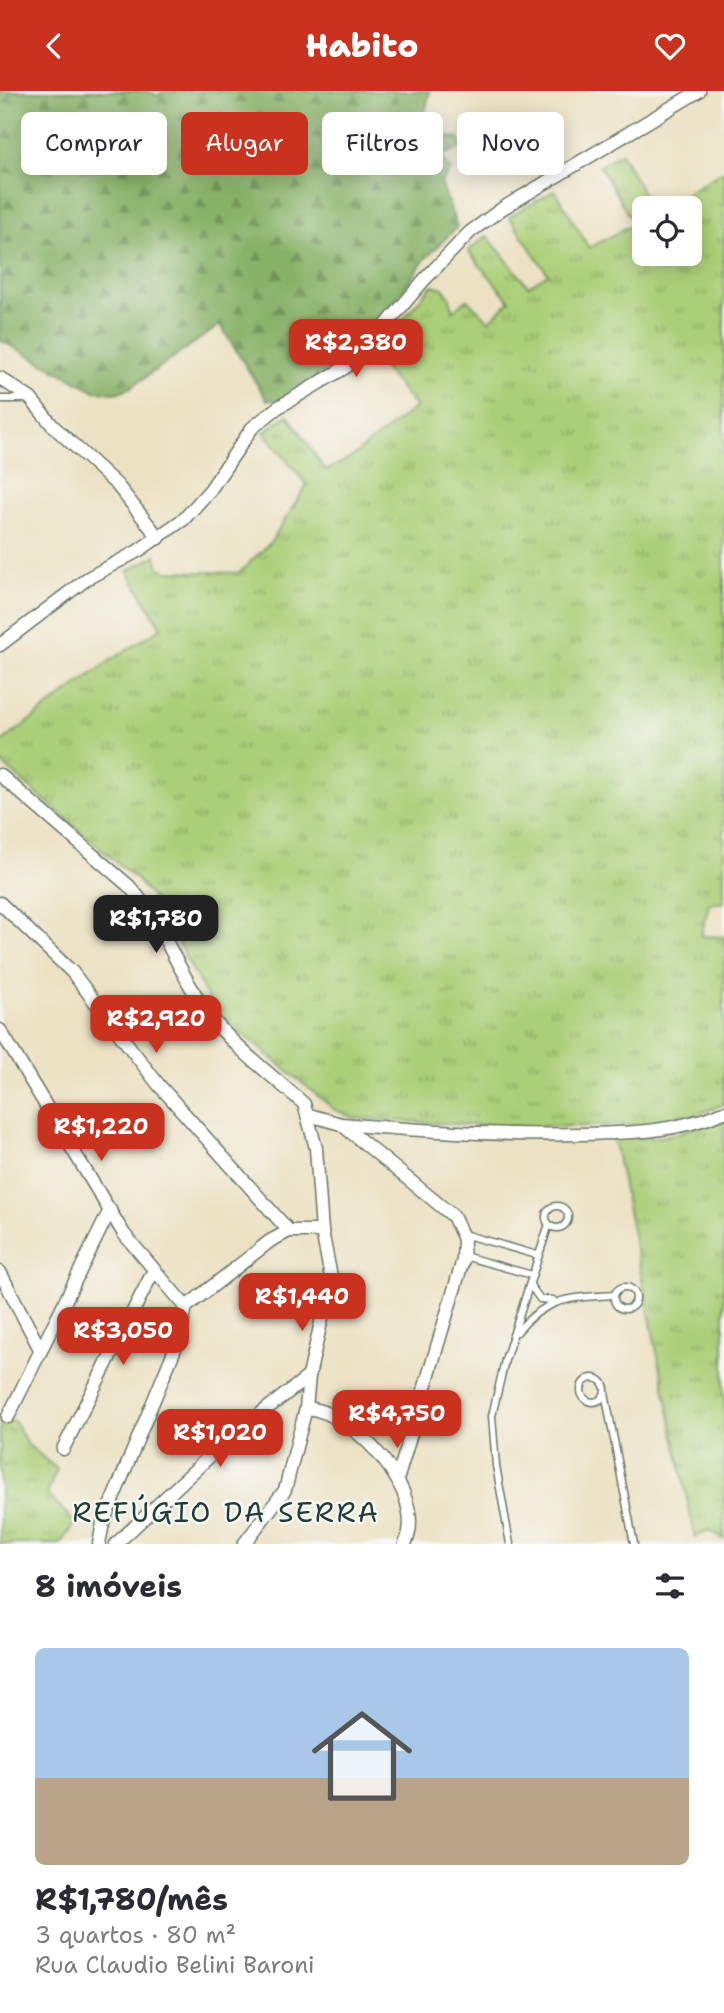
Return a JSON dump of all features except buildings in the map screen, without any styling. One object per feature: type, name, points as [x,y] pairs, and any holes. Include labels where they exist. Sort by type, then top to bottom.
[{"type":"street","points":[[0,645],[88,578],[159,538],[197,507],[252,428],[277,408],[345,367],[365,350],[424,280],[470,232],[503,208],[699,91]]},
{"type":"street","points":[[0,378],[30,400],[53,426],[117,485],[159,538]]},
{"type":"street","points":[[0,775],[129,886],[147,905],[208,1013],[225,1034],[304,1104],[309,1115],[316,1148],[322,1231],[331,1277],[309,1376],[306,1408],[285,1490],[244,1544]]},
{"type":"street","points":[[0,793],[14,788]]},
{"type":"street","points":[[0,903],[72,972],[158,1084],[289,1231]]},
{"type":"street","points":[[0,1030],[124,1234],[186,1307]]},
{"type":"street","points":[[309,1115],[341,1124],[508,1136],[654,1132],[694,1123],[724,1112]]},
{"type":"street","points":[[341,1124],[453,1216],[463,1234],[464,1256],[398,1477],[408,1522],[404,1544]]},
{"type":"street","points":[[8,1417],[110,1210]]},
{"type":"street","points":[[99,1544],[103,1523],[179,1339],[186,1307],[270,1241],[289,1231],[322,1231]]},
{"type":"street","points":[[63,1448],[154,1270]]},
{"type":"street","points":[[0,1272],[41,1351]]},
{"type":"street","points":[[116,1544],[228,1440],[309,1376]]},
{"type":"street","points":[[306,1408],[318,1409],[336,1417],[398,1477]]},
{"type":"lane","points":[[0,399],[30,400]]},
{"type":"lane","points":[[510,1544],[491,1436],[495,1398],[537,1255],[549,1224]]},
{"type":"lane","points":[[463,1234],[537,1255]]},
{"type":"lane","points":[[464,1256],[532,1275]]},
{"type":"lane","points":[[530,1284],[540,1299],[614,1295]]},
{"type":"lane","points":[[514,1336],[537,1313],[561,1299]]},
{"type":"lane","points":[[605,1393],[634,1544]]},
{"type":"green space","points":[[0,91],[148,91],[158,96],[162,91],[430,91],[425,112],[322,112],[322,175],[443,175],[443,158],[451,171],[441,183],[457,227],[425,259],[368,338],[347,359],[279,400],[267,400],[220,325],[131,387],[116,393],[95,391],[0,340]]},
{"type":"green space","points":[[443,137],[457,138],[457,150],[443,154]]},
{"type":"green space","points":[[621,153],[644,196],[632,196],[632,221],[600,166]]},
{"type":"green space","points":[[724,171],[724,902],[709,904],[701,936],[724,937],[724,1104],[671,1121],[621,1125],[497,1126],[354,1118],[335,1110],[215,1011],[155,901],[136,879],[0,762],[0,743],[111,660],[161,628],[128,571],[156,555],[159,568],[166,571],[239,573],[270,543],[307,485],[264,432],[288,415],[326,471],[353,456],[416,407],[373,355],[432,285],[443,288],[450,298],[453,311],[467,299],[489,321],[510,301],[468,251],[487,236],[528,286],[548,274],[509,217],[555,190],[589,248],[632,225],[632,266],[702,266],[702,196],[681,196]]},
{"type":"green space","points":[[724,1120],[724,1539],[708,1530],[695,1537],[613,1137],[662,1137]]},
{"type":"green space","points":[[0,1417],[15,1422],[27,1444],[57,1469],[47,1494],[76,1523],[60,1544],[0,1544]]},
{"type":"district","name":"REFÚGIO DA SERRA","points":[[226,1512]]}]
